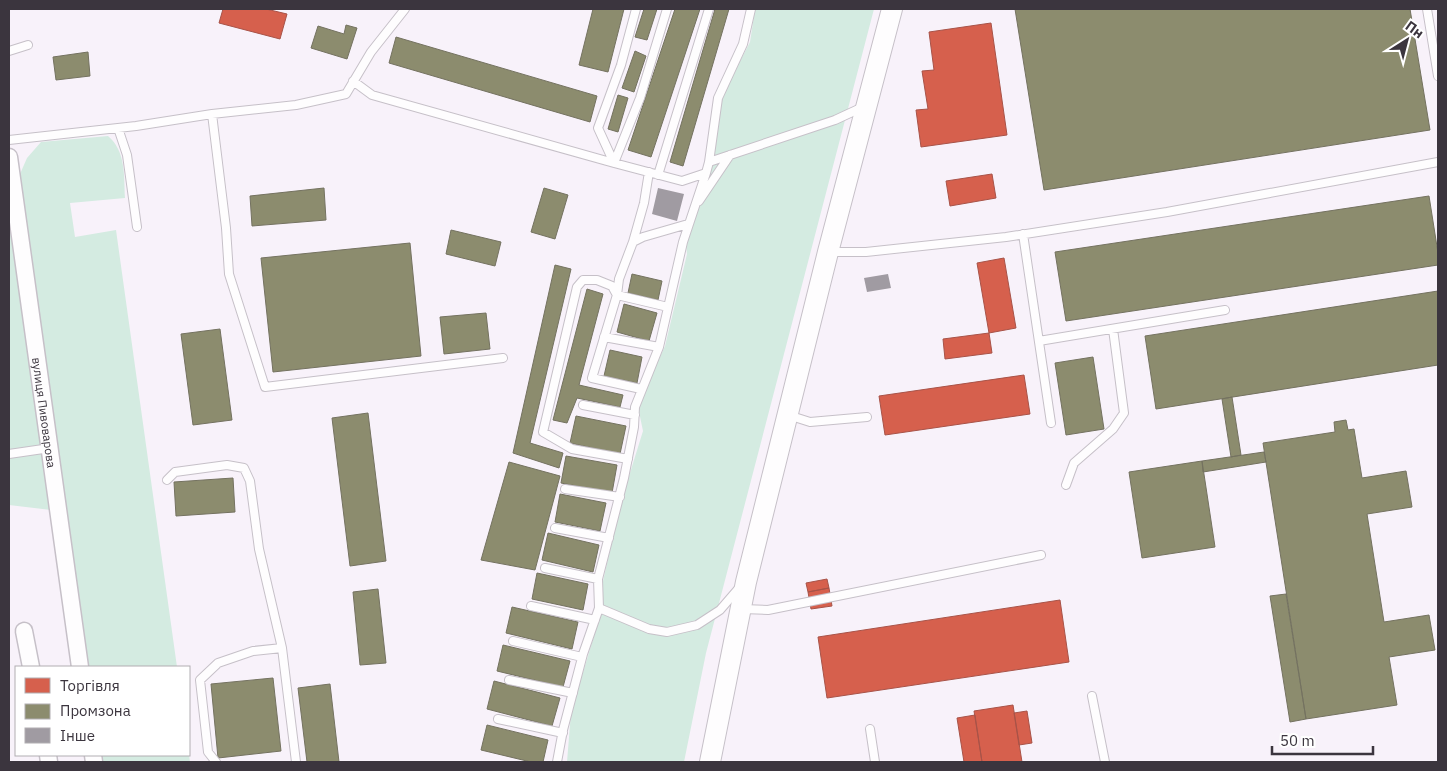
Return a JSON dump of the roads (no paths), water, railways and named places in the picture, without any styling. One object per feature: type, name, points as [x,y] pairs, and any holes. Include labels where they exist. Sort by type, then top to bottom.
[{"type":"street","points":[[710,762],[746,582],[828,252],[892,9]]},
{"type":"street","name":"вулиця Пивоварова","points":[[9,157],[80,666]]},
{"type":"street","points":[[24,631],[31,666]]},
{"type":"lane","points":[[9,140],[296,105],[346,94],[371,52],[405,9]]},
{"type":"lane","points":[[614,163],[598,128],[620,65],[636,9]]},
{"type":"lane","points":[[614,163],[640,98],[668,9]]},
{"type":"lane","points":[[658,175],[709,9]]},
{"type":"lane","points":[[557,762],[582,657],[599,608],[598,579],[620,497],[634,427],[635,407],[659,347],[688,224],[709,162],[718,98],[743,44],[751,9]]},
{"type":"lane","points":[[1427,9],[1438,76]]},
{"type":"lane","points":[[9,51],[28,45]]},
{"type":"lane","points":[[354,81],[372,96],[658,175],[682,181],[706,172]]},
{"type":"lane","points":[[709,162],[835,120],[867,105]]},
{"type":"lane","points":[[212,114],[226,228],[229,274],[265,387],[503,358]]},
{"type":"lane","points":[[118,128],[127,155],[137,227]]},
{"type":"lane","points":[[693,210],[730,155]]},
{"type":"lane","points":[[828,252],[866,252],[1023,234],[1167,212],[1438,162]]},
{"type":"lane","points":[[641,389],[592,378],[617,295],[619,279],[633,242],[644,203],[649,172]]},
{"type":"lane","points":[[633,242],[643,237],[688,224]]},
{"type":"lane","points":[[1023,234],[1051,423]]},
{"type":"lane","points":[[628,459],[572,449],[543,432],[577,287],[583,280],[597,280],[612,286],[617,295],[668,308]]},
{"type":"lane","points":[[1039,341],[1226,310]]},
{"type":"lane","points":[[1066,485],[1074,463],[1113,429],[1124,413],[1113,329]]},
{"type":"lane","points":[[604,337],[659,347]]},
{"type":"lane","points":[[583,405],[635,415]]},
{"type":"lane","points":[[788,415],[810,422],[867,417]]},
{"type":"lane","points":[[9,454],[50,448]]},
{"type":"lane","points":[[168,480],[175,472],[227,465],[244,468],[250,480],[259,549],[282,648],[296,762]]},
{"type":"lane","points":[[565,489],[620,497]]},
{"type":"lane","points":[[555,528],[609,538]]},
{"type":"lane","points":[[740,609],[768,610],[1041,555]]},
{"type":"lane","points":[[545,568],[598,579]]},
{"type":"lane","points":[[599,608],[649,629],[667,632],[697,625],[720,610],[746,582]]},
{"type":"lane","points":[[531,606],[595,620]]},
{"type":"lane","points":[[513,641],[582,657]]},
{"type":"lane","points":[[216,762],[208,752],[200,680],[218,663],[253,651],[282,648]]},
{"type":"lane","points":[[509,680],[573,693]]},
{"type":"lane","points":[[1092,696],[1105,762]]},
{"type":"lane","points":[[498,719],[563,733]]},
{"type":"lane","points":[[870,729],[875,762]]}]
